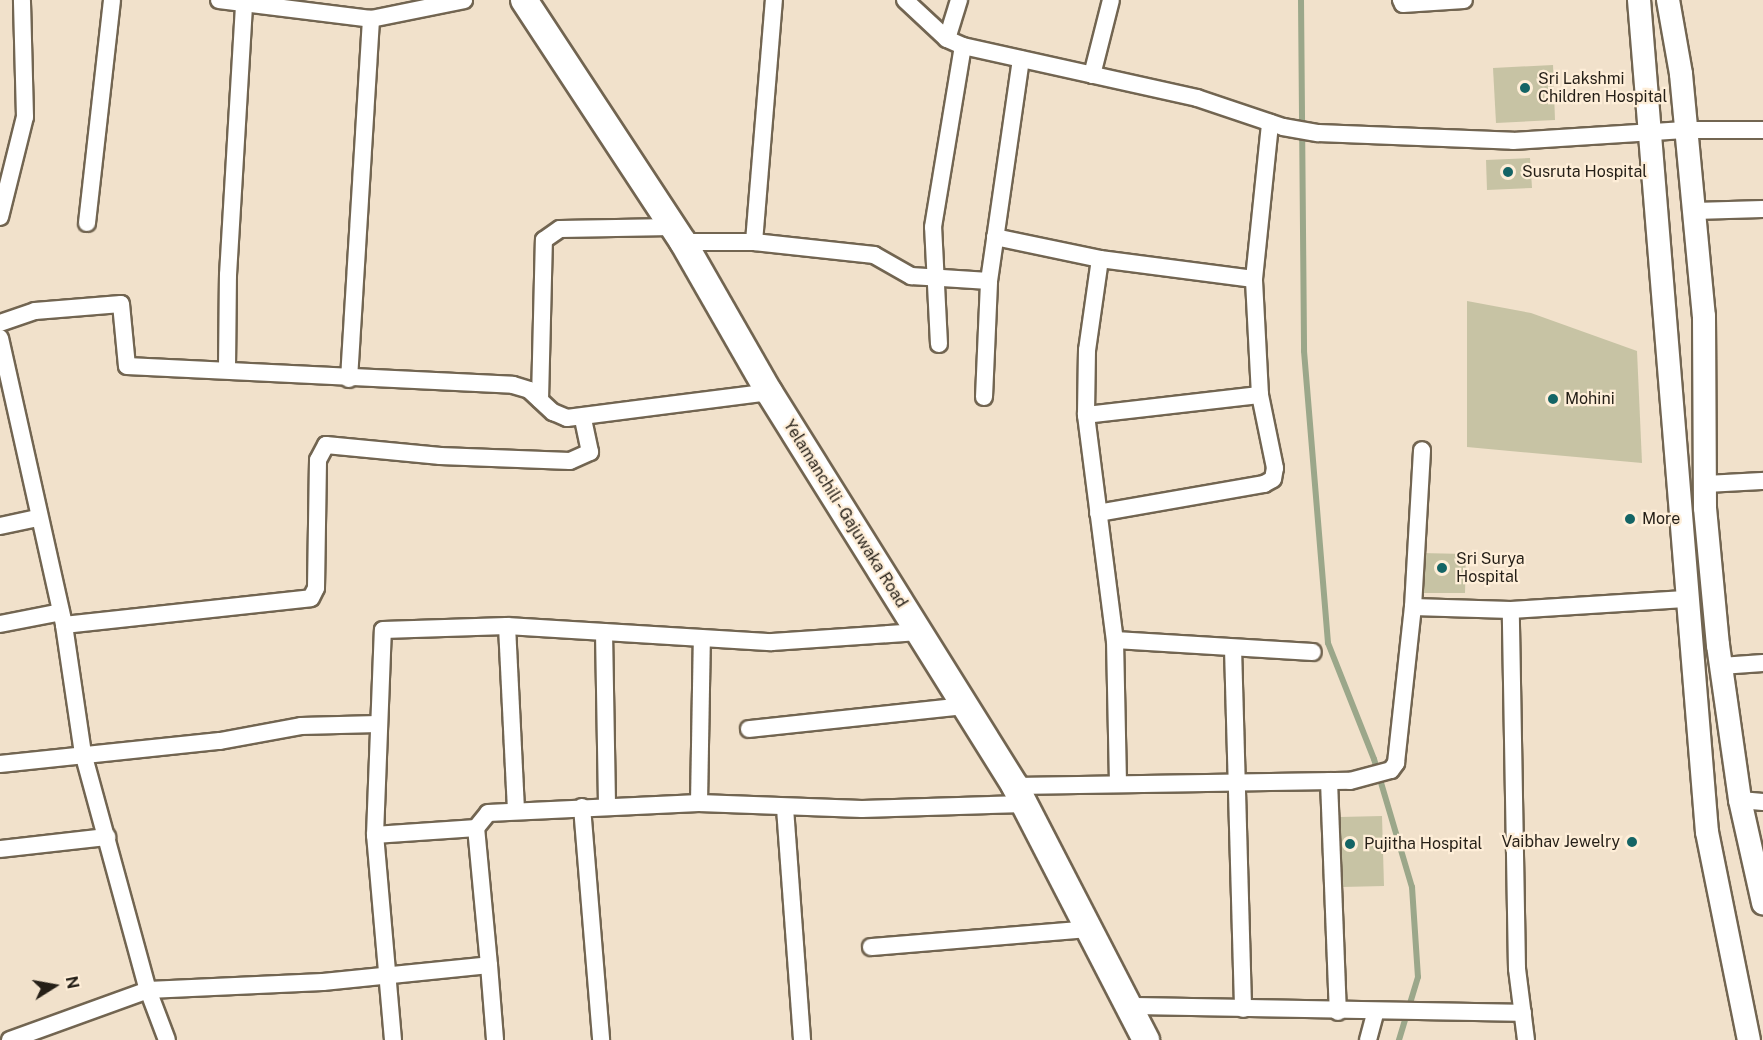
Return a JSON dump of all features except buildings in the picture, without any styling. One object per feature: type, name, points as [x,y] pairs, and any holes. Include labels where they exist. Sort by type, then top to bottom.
[{"type":"main road","name":"Yelamanchili - Gajuwaka Road","points":[[524,0],[677,234],[769,392],[1020,795],[1146,1040]]},
{"type":"main road","points":[[1639,0],[1685,599],[1707,832],[1749,1040]]},
{"type":"main road","points":[[1668,0],[1685,130],[1704,316],[1705,484],[1721,666],[1740,800],[1763,903]]},
{"type":"street","points":[[0,217],[25,117],[22,0]]},
{"type":"street","points":[[87,223],[112,0]]},
{"type":"street","points":[[219,0],[371,19],[464,0]]},
{"type":"street","points":[[754,242],[774,0]]},
{"type":"street","points":[[905,0],[947,39],[963,46],[1197,98],[1276,125],[1318,133],[1513,141],[1651,135],[1685,130],[1763,130]]},
{"type":"street","points":[[947,39],[959,0]]},
{"type":"street","points":[[1092,75],[1111,0]]},
{"type":"street","points":[[1401,0],[1402,4],[1464,0]]},
{"type":"street","points":[[227,369],[228,275],[243,3]]},
{"type":"street","points":[[349,379],[371,19]]},
{"type":"street","points":[[939,344],[933,277],[935,212],[963,46]]},
{"type":"street","points":[[984,397],[989,281],[1021,58]]},
{"type":"street","points":[[1098,513],[1264,484],[1273,479],[1275,468],[1260,395],[1254,279],[1276,125]]},
{"type":"street","points":[[1694,211],[1763,209]]},
{"type":"street","points":[[540,400],[544,240],[560,229],[677,234],[874,255],[911,276],[989,281]]},
{"type":"street","points":[[995,237],[1100,259],[1254,279]]},
{"type":"street","points":[[1100,259],[1086,350],[1086,415],[1115,640],[1118,781]]},
{"type":"street","points":[[0,323],[35,311],[122,304],[127,366],[227,369],[349,379],[513,384],[567,418],[769,392]]},
{"type":"street","points":[[0,338],[62,619],[83,753],[148,990],[167,1040]]},
{"type":"street","points":[[1086,415],[1260,395]]},
{"type":"street","points":[[0,624],[311,597],[316,588],[318,460],[326,445],[440,456],[570,461],[590,453],[583,417]]},
{"type":"street","points":[[495,1040],[476,828],[488,813],[699,802],[785,808],[1020,795],[1118,781],[1329,781],[1374,777],[1391,770],[1396,763],[1413,607],[1422,450]]},
{"type":"street","points":[[1705,484],[1763,481]]},
{"type":"street","points":[[0,526],[39,518]]},
{"type":"street","points":[[1413,607],[1511,610],[1685,599]]},
{"type":"street","points":[[1511,610],[1517,969],[1526,1040]]},
{"type":"street","points":[[393,1040],[375,835],[383,630],[507,626],[772,642],[919,632]]},
{"type":"street","points":[[507,626],[516,810]]},
{"type":"street","points":[[604,632],[607,806]]},
{"type":"street","points":[[699,802],[702,639]]},
{"type":"street","points":[[1115,640],[1313,652]]},
{"type":"street","points":[[1233,648],[1243,1010]]},
{"type":"street","points":[[1721,666],[1763,663]]},
{"type":"street","points":[[749,729],[966,706]]},
{"type":"street","points":[[0,765],[83,753],[220,741],[301,726],[378,724]]},
{"type":"street","points":[[1329,781],[1338,1012]]},
{"type":"street","points":[[1740,800],[1763,802]]},
{"type":"street","points":[[582,807],[601,1040]]},
{"type":"street","points":[[785,808],[802,1040]]},
{"type":"street","points":[[375,835],[476,828]]},
{"type":"street","points":[[0,849],[107,837]]},
{"type":"street","points":[[871,947],[1089,929]]},
{"type":"street","points":[[10,1040],[148,990],[386,975],[489,965]]},
{"type":"street","points":[[1129,1006],[1375,1013],[1523,1013]]},
{"type":"street","points":[[1368,1040],[1375,1013]]},
{"type":"waterway","points":[[1301,0],[1304,351],[1328,643],[1374,759],[1412,887],[1418,977],[1399,1040]]},
{"type":"place","name":"Sri Lakshmi Children Hospital","points":[[1525,88]]},
{"type":"place","name":"Susruta Hospital","points":[[1508,172]]},
{"type":"place","name":"Mohini","points":[[1553,399]]},
{"type":"place","name":"More","points":[[1630,519]]},
{"type":"place","name":"Sri Surya Hospital","points":[[1442,568]]},
{"type":"place","name":"Vaibhav Jewelry","points":[[1632,842]]},
{"type":"place","name":"Pujitha Hospital","points":[[1350,844]]}]
